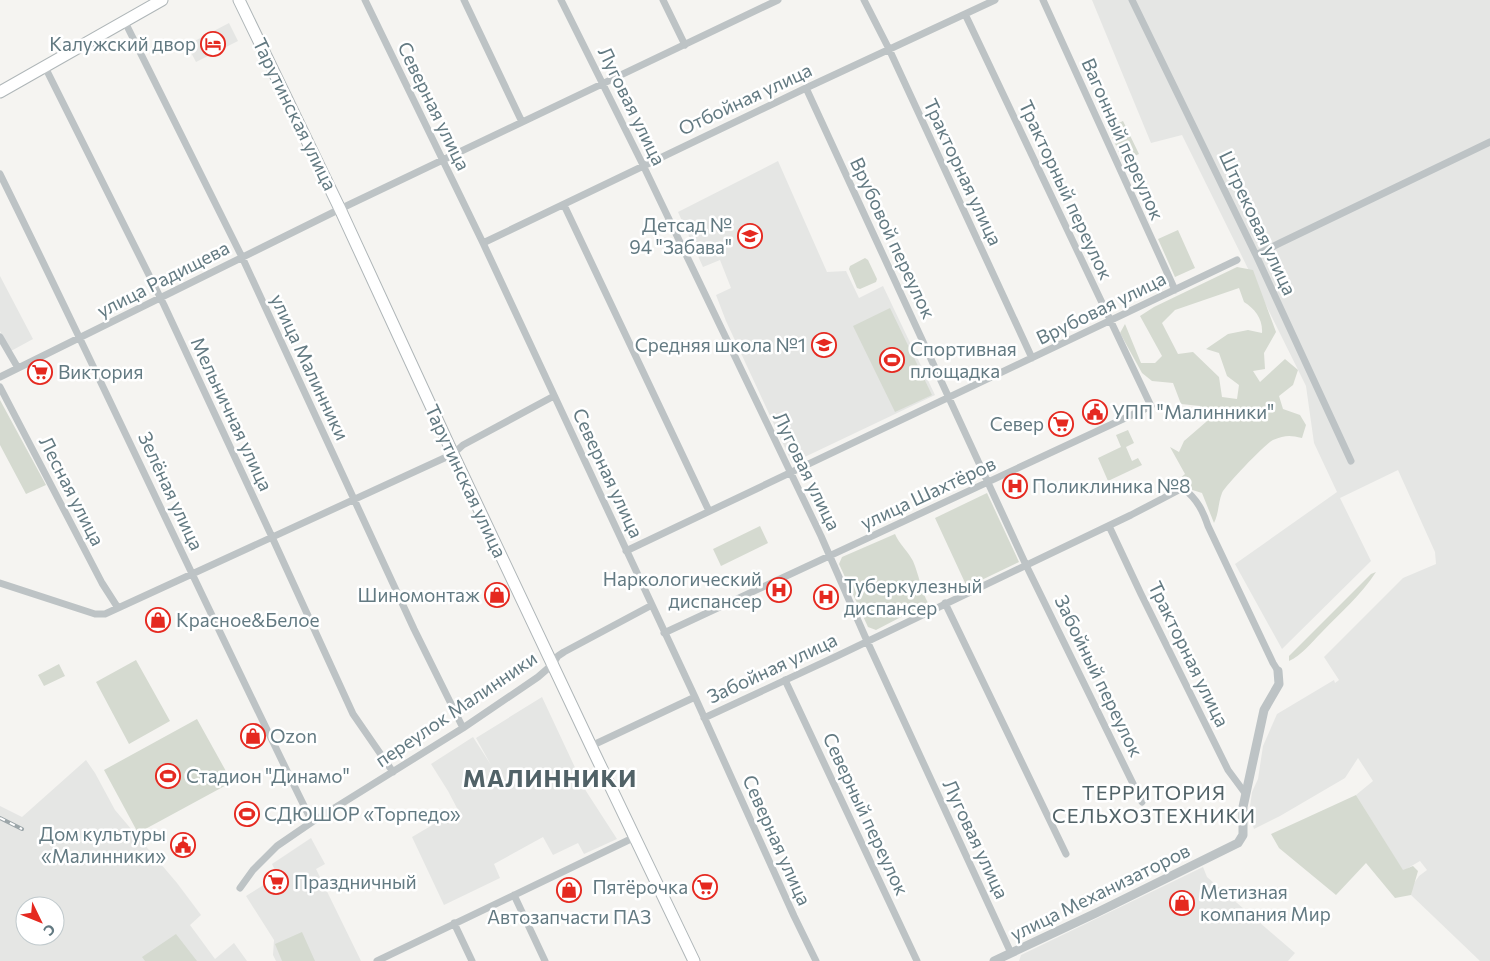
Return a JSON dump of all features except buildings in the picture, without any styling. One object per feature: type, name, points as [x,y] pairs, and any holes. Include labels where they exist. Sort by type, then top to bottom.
[{"type":"main road","points":[[0,92],[162,0]]},
{"type":"main road","name":"Тарутинская улица","points":[[240,0],[694,961]]},
{"type":"street","name":"Северная улица","points":[[365,0],[483,243],[816,961]]},
{"type":"street","points":[[464,0],[522,122]]},
{"type":"street","name":"Луговая улица","points":[[561,0],[644,165],[830,556],[1012,957]]},
{"type":"street","points":[[663,0],[685,44]]},
{"type":"street","name":"улица Радищева","points":[[0,377],[340,209],[685,44],[765,3],[778,0]]},
{"type":"street","name":"Тракторная улица","points":[[864,0],[889,49],[1032,358]]},
{"type":"street","name":"Отбойная улица","points":[[483,243],[806,88],[995,0]]},
{"type":"street","name":"Вагонный переулок","points":[[1043,0],[1175,290]]},
{"type":"street","name":"Штрековая улица","points":[[1132,0],[1256,255],[1351,461]]},
{"type":"street","name":"Тракторный переулок","points":[[965,14],[1151,406]]},
{"type":"street","name":"улица Малинники","points":[[124,22],[242,257],[353,500],[463,728]]},
{"type":"street","name":"Мельничная улица","points":[[45,67],[160,298],[353,714],[393,772]]},
{"type":"street","name":"Врубовой переулок","points":[[806,88],[1026,565]]},
{"type":"street","points":[[1256,255],[1490,142]]},
{"type":"street","name":"Зелёная улица","points":[[0,174],[81,338],[312,822]]},
{"type":"street","points":[[564,205],[709,512]]},
{"type":"street","name":"Врубовая улица","points":[[626,551],[1237,260]]},
{"type":"street","points":[[0,337],[18,368]]},
{"type":"street","name":"Лесная улица","points":[[0,387],[102,583],[118,608]]},
{"type":"street","points":[[0,584],[95,614],[105,614],[454,454],[463,444],[554,396]]},
{"type":"street","name":"улица Шахтёров","points":[[664,633],[1151,406]]},
{"type":"street","name":"Забойная улица","points":[[704,718],[1184,489],[1193,495],[1202,508],[1208,526],[1278,671]]},
{"type":"street","name":"Тракторная улица","points":[[1109,526],[1140,594],[1228,770],[1245,793]]},
{"type":"street","name":"Забойный переулок","points":[[1026,565],[1142,802]]},
{"type":"street","points":[[945,603],[1066,854]]},
{"type":"street","name":"переулок Малинники","points":[[240,888],[253,870],[277,846],[312,822],[463,728],[538,677],[564,652],[652,606]]},
{"type":"street","points":[[1245,793],[1264,710],[1279,684],[1278,671]]},
{"type":"street","name":"Северный переулок","points":[[785,680],[917,961]]},
{"type":"street","points":[[591,746],[695,697]]},
{"type":"street","name":"улица Механизаторов","points":[[994,961],[1012,957],[1238,843],[1243,835],[1245,793]]},
{"type":"street","points":[[377,961],[387,959],[454,923],[635,837]]},
{"type":"street","points":[[514,895],[546,961]]},
{"type":"street","points":[[454,923],[472,961]]},
{"type":"shaded area","points":[[1092,0],[1490,0],[1490,961],[1480,961],[1411,895],[1412,886],[1419,876],[1427,870],[1420,861],[1403,871],[1356,795],[1373,781],[1358,758],[1345,778],[1254,829],[1249,814],[1252,792],[1258,779],[1263,746],[1277,714],[1334,680],[1335,683],[1339,680],[1324,657],[1403,578],[1436,564],[1435,552],[1398,470],[1340,498],[1371,561],[1282,649],[1235,564],[1337,492],[1314,443],[1306,386],[1182,135],[1151,143]]},
{"type":"shaded area","points":[[229,23],[238,41],[196,62],[187,45]]},
{"type":"shaded area","points":[[1123,121],[1139,154],[1123,161],[1108,128]]},
{"type":"shaded area","name":"Средняя школа №1","points":[[778,161],[827,272],[846,271],[859,298],[883,286],[935,395],[792,463],[726,321],[716,295],[731,288],[720,260],[703,267],[678,212]]},
{"type":"shaded area","points":[[1178,230],[1195,268],[1175,277],[1158,239]]},
{"type":"shaded area","points":[[865,258],[868,260],[877,279],[876,282],[860,289],[857,288],[849,269],[850,266]]},
{"type":"shaded area","points":[[1237,267],[1253,270],[1276,332],[1264,353],[1265,369],[1253,371],[1260,382],[1285,359],[1298,370],[1293,385],[1279,396],[1283,409],[1300,415],[1306,425],[1302,438],[1284,436],[1273,440],[1262,449],[1222,493],[1214,523],[1202,493],[1186,488],[1184,482],[1178,480],[1185,474],[1170,447],[1179,452],[1184,441],[1206,422],[1200,406],[1181,404],[1173,383],[1152,381],[1142,373],[1120,333],[1125,324],[1141,363],[1155,363],[1162,356],[1140,316],[1154,307]],"holes":[[[1239,288],[1244,302],[1258,315],[1262,333],[1248,330],[1228,334],[1206,349],[1219,353],[1227,376],[1239,385],[1237,399],[1222,397],[1219,377],[1193,352],[1178,354],[1162,323],[1175,310]]]},
{"type":"shaded area","points":[[0,276],[33,339],[11,351],[0,331]]},
{"type":"shaded area","name":"Спортивная площадка","points":[[890,308],[932,395],[895,412],[853,326]]},
{"type":"shaded area","points":[[0,400],[46,485],[26,494],[0,445]]},
{"type":"shaded area","points":[[1128,430],[1134,443],[1126,447],[1132,461],[1138,458],[1142,465],[1108,481],[1098,458],[1121,447],[1116,435]]},
{"type":"shaded area","points":[[987,493],[1019,562],[967,587],[935,518]]},
{"type":"shaded area","points":[[760,526],[768,543],[721,566],[713,549]]},
{"type":"shaded area","points":[[895,534],[913,561],[928,603],[876,630],[868,627],[839,564],[842,557]]},
{"type":"shaded area","points":[[1376,572],[1357,596],[1298,656],[1289,661],[1289,656],[1371,574]]},
{"type":"shaded area","points":[[136,660],[170,721],[129,744],[96,682]]},
{"type":"shaded area","points":[[59,664],[65,676],[44,686],[38,675]]},
{"type":"shaded area","points":[[542,697],[586,791],[617,839],[584,854],[578,843],[553,855],[543,837],[494,864],[500,878],[444,905],[412,837],[458,810],[431,764],[473,737],[491,765],[476,738]]},
{"type":"shaded area","name":"Стадион \"Динамо\"","points":[[197,719],[232,782],[138,833],[104,770]]},
{"type":"shaded area","points":[[86,760],[115,810],[177,883],[201,915],[190,925],[215,959],[234,943],[247,961],[0,961],[0,806],[22,817]]},
{"type":"shaded area","points":[[1356,795],[1403,870],[1413,866],[1418,871],[1411,895],[1395,898],[1366,863],[1336,895],[1279,848],[1271,834]]},
{"type":"shaded area","points":[[311,838],[325,864],[316,869],[361,961],[276,961],[273,955],[274,940],[246,896],[278,876],[272,864]]},
{"type":"shaded area","points":[[1203,867],[1207,877],[1295,953],[1288,961],[1019,961],[1021,955]]},
{"type":"shaded area","points":[[302,932],[315,961],[282,961],[275,944]]},
{"type":"shaded area","points":[[176,934],[197,961],[145,961],[142,957]]},
{"type":"railway","points":[[0,818],[22,829]]},
{"type":"place","name":"Калужский двор","points":[[213,44]]},
{"type":"place","name":"Детсад № 94 \"Забава\"","points":[[750,236]]},
{"type":"place","name":"Средняя школа №1","points":[[824,345]]},
{"type":"place","name":"Спортивная площадка","points":[[892,360]]},
{"type":"place","name":"Виктория","points":[[40,372]]},
{"type":"place","name":"УПП \"Малинники\"","points":[[1095,412]]},
{"type":"place","name":"Север","points":[[1061,424]]},
{"type":"place","name":"Поликлиника №8","points":[[1015,486]]},
{"type":"place","name":"Наркологический диспансер","points":[[779,590]]},
{"type":"place","name":"Шиномонтаж","points":[[497,595]]},
{"type":"place","name":"Туберкулезный диспансер","points":[[826,597]]},
{"type":"place","name":"Красное&Белое","points":[[158,620]]},
{"type":"place","name":"Ozon","points":[[253,736]]},
{"type":"place","name":"Стадион \"Динамо\"","points":[[168,776]]},
{"type":"place","name":"СДЮШОР «Торпедо»","points":[[247,814]]},
{"type":"place","name":"Дом культуры «Малинники»","points":[[183,845]]},
{"type":"place","name":"Праздничный","points":[[276,882]]},
{"type":"place","name":"Пятёрочка","points":[[705,887]]},
{"type":"place","name":"Автозапчасти ПАЗ","points":[[569,890]]},
{"type":"place","name":"Метизная компания Мир","points":[[1182,903]]},
{"type":"district","name":"МАЛИННИКИ","points":[[550,779]]},
{"type":"district","name":"ТЕРРИТОРИЯ СЕЛЬХОЗТЕХНИКИ","points":[[1154,804]]}]
